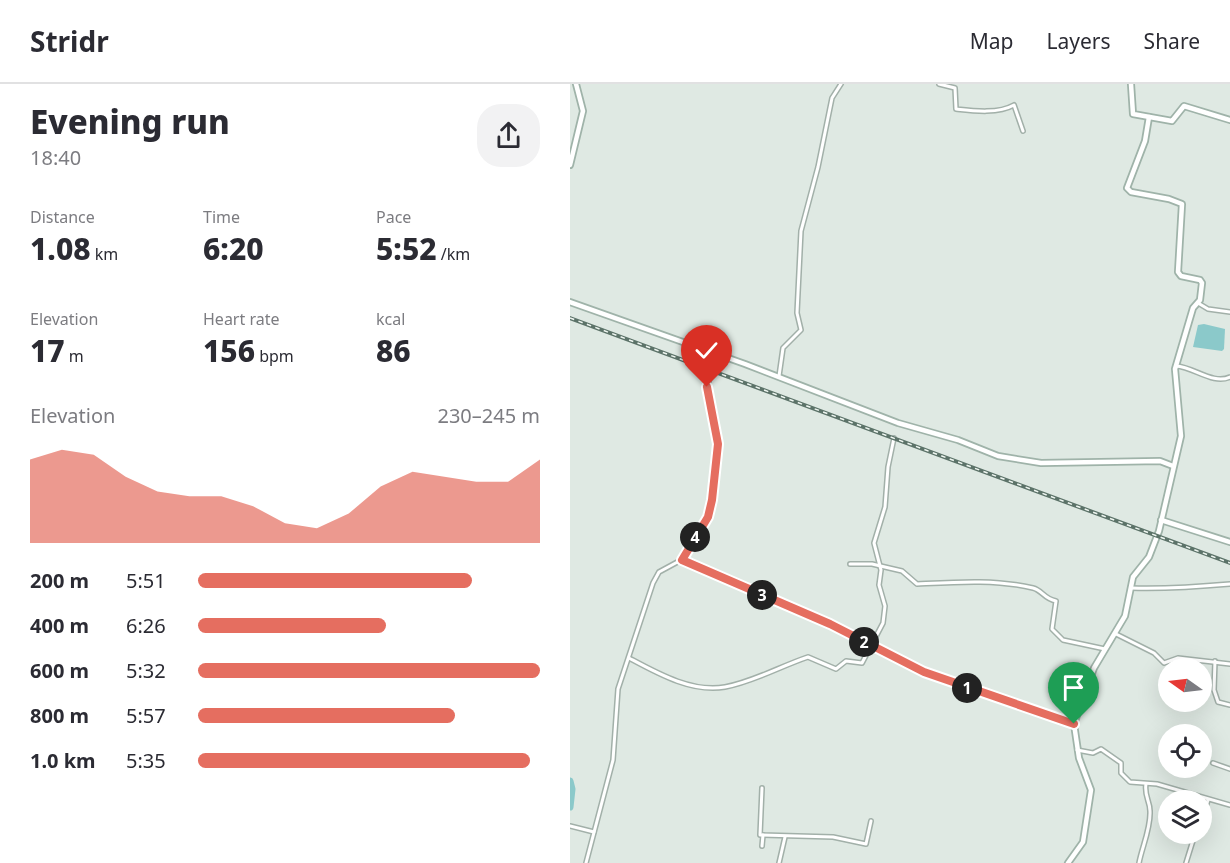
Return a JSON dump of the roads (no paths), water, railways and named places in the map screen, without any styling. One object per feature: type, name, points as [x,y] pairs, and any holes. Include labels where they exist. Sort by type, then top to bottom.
[{"type":"street","points":[[570,165],[583,111],[576,84]]},
{"type":"street","points":[[779,378],[783,348],[801,330],[797,313],[801,231],[818,167],[832,98],[841,84]]},
{"type":"street","points":[[939,84],[955,88],[956,109],[989,111],[1007,109],[1014,105],[1023,131]]},
{"type":"street","points":[[1131,84],[1132,114],[1173,120],[1184,106],[1230,120]]},
{"type":"street","points":[[1068,863],[1083,842],[1090,798],[1090,783],[1077,750],[1074,724],[1094,668],[1127,612],[1130,588],[1135,573],[1152,551],[1161,520],[1181,433],[1176,366],[1192,308],[1198,303],[1201,281],[1181,276],[1178,269],[1183,206],[1169,199],[1131,192],[1127,188],[1145,141],[1149,117]]},
{"type":"street","points":[[570,302],[715,353],[898,423],[1011,459],[1053,464],[1160,461],[1173,466]]},
{"type":"street","points":[[1198,303],[1208,309],[1230,312]]},
{"type":"street","points":[[586,863],[613,760],[618,689],[655,578],[659,572],[682,560],[708,517],[718,444],[707,387],[715,353]]},
{"type":"street","points":[[1176,366],[1192,369],[1221,380],[1230,376]]},
{"type":"street","points":[[629,658],[666,677],[696,686],[720,688],[808,657],[836,669],[846,661],[862,663],[883,623],[885,606],[879,585],[879,565],[873,543],[885,507],[888,467],[894,438]]},
{"type":"street","points":[[1161,520],[1230,542]]},
{"type":"street","points":[[682,560],[830,624],[924,672],[1074,724]]},
{"type":"street","points":[[850,564],[879,565],[902,571],[917,584],[972,581],[1038,590],[1047,599],[1056,601],[1052,629],[1063,640],[1105,649]]},
{"type":"street","points":[[1130,588],[1165,587],[1181,590],[1230,584]]},
{"type":"street","points":[[1116,634],[1154,653],[1164,663],[1178,658],[1230,664]]},
{"type":"street","points":[[1215,661],[1214,690],[1218,702],[1230,705]]},
{"type":"street","points":[[1077,750],[1093,753],[1101,749],[1121,763],[1121,773],[1130,782],[1157,784],[1176,790]]},
{"type":"street","points":[[1213,763],[1230,769]]},
{"type":"street","points":[[1139,863],[1150,822],[1150,808],[1144,796],[1146,784]]},
{"type":"street","points":[[762,788],[760,835],[833,837],[866,844],[871,821]]},
{"type":"street","points":[[1212,801],[1230,805]]},
{"type":"street","points":[[570,826],[594,832]]},
{"type":"street","points":[[762,846],[763,835]]},
{"type":"street","points":[[779,863],[785,837]]},
{"type":"street","points":[[1186,863],[1192,844]]},
{"type":"water","points":[[1204,324],[1225,329],[1222,351],[1193,347],[1198,325]]},
{"type":"waterway","points":[[570,781],[572,789],[570,807]]},
{"type":"waterway","points":[[570,781],[572,789],[570,807]]},
{"type":"railway","points":[[570,318],[1230,563]]}]
